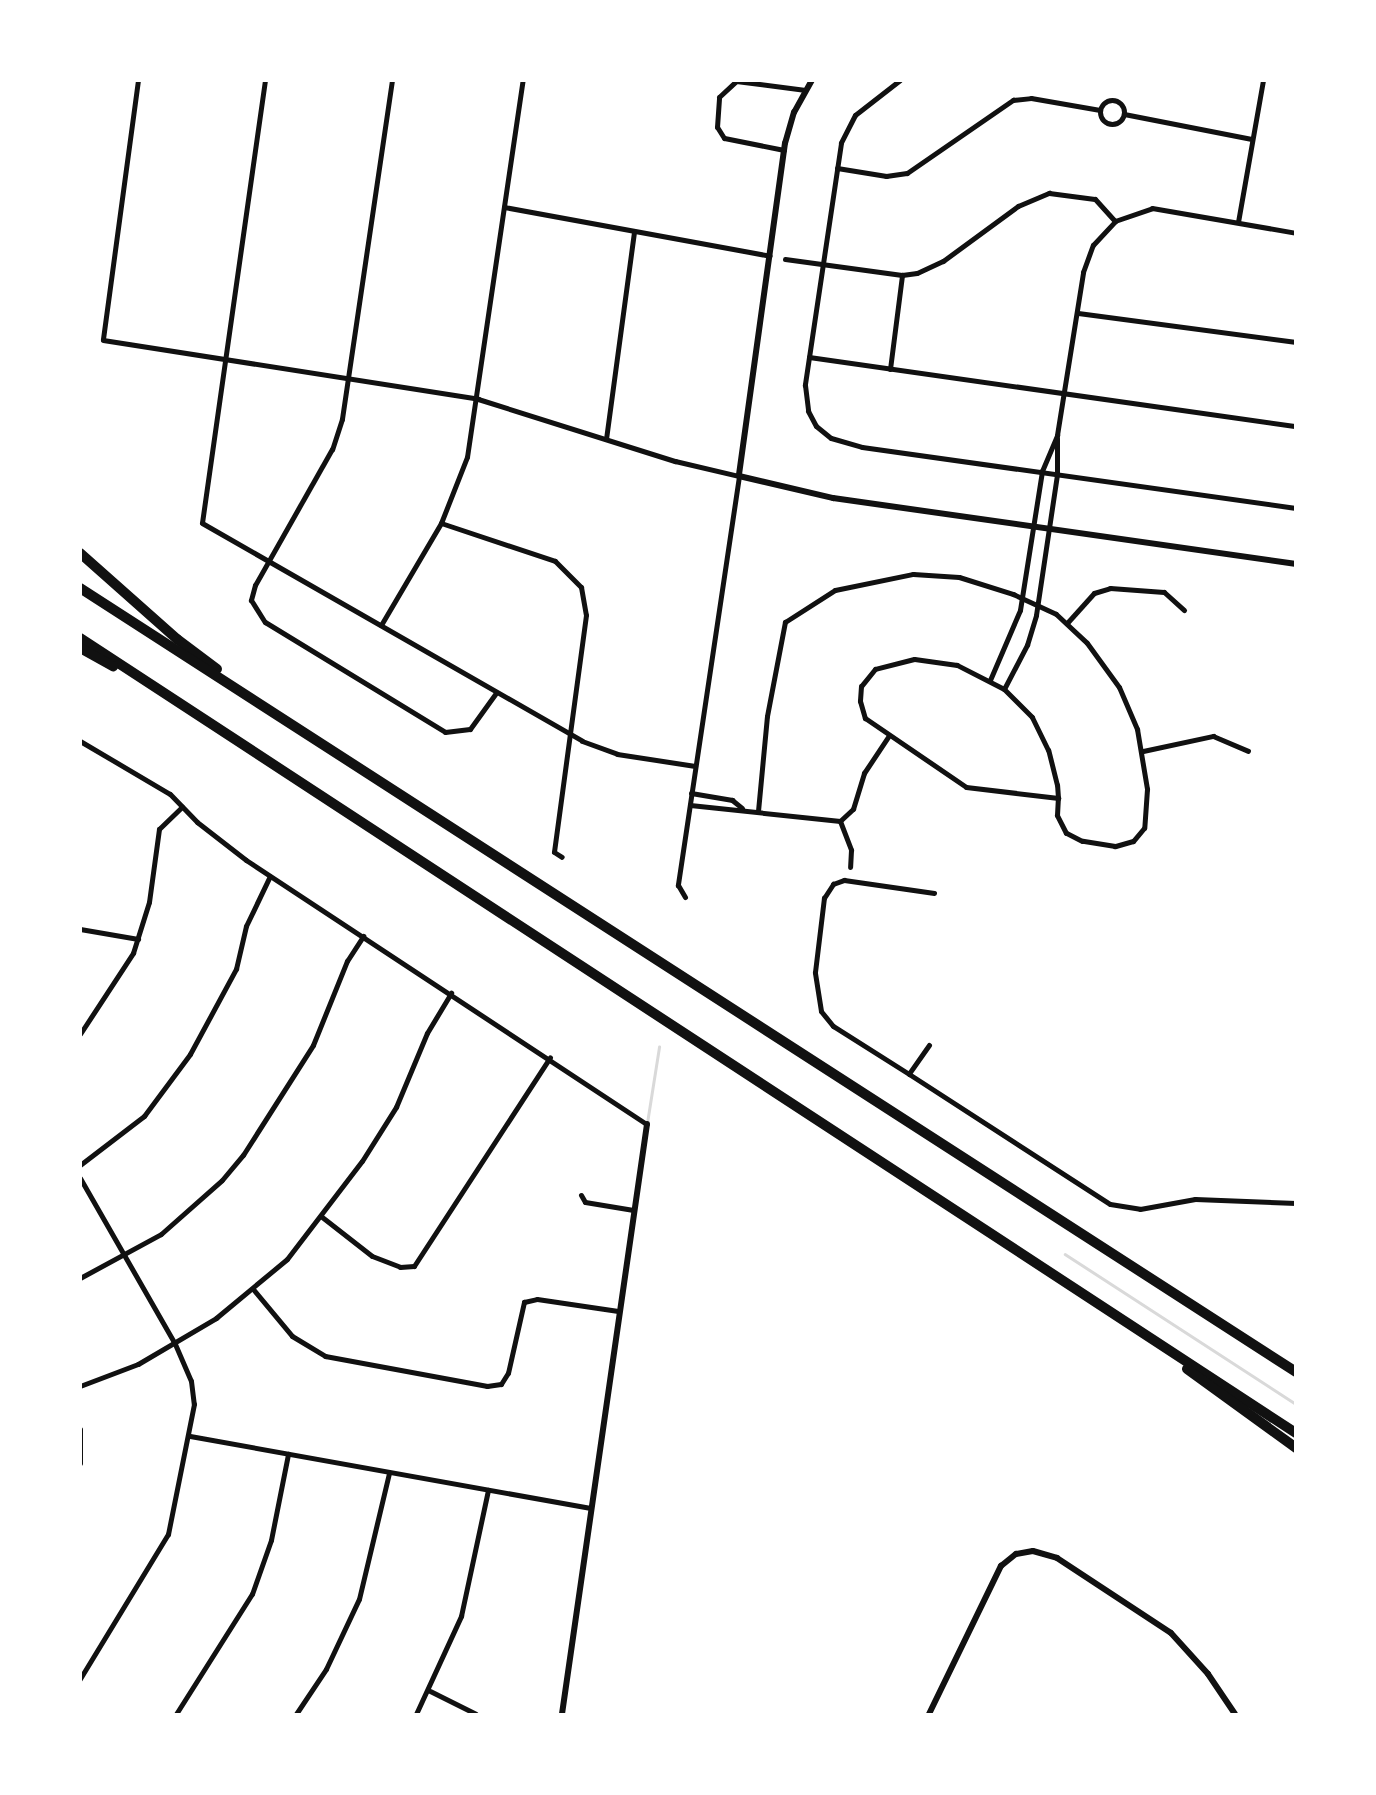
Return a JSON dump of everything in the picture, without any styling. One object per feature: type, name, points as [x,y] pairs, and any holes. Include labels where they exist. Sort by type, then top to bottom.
[{"type":"highway","points":[[80,553],[177,639],[297,728]]},
{"type":"highway","points":[[80,588],[1296,1372]]},
{"type":"highway","points":[[80,638],[1296,1433]]},
{"type":"highway","points":[[80,649],[180,704]]},
{"type":"highway","points":[[1203,1311],[1296,1365]]},
{"type":"highway","points":[[1169,1352],[1213,1390],[1296,1448]]},
{"type":"street","points":[[138,80],[103,340],[225,362],[478,399],[606,439],[739,476],[833,498],[1296,564]]},
{"type":"street","points":[[265,80],[202,523],[570,735],[617,754],[695,766]]},
{"type":"street","points":[[392,80],[350,379],[332,449],[252,595],[259,617],[439,729],[456,734],[470,729],[496,693]]},
{"type":"street","points":[[381,625],[441,523],[464,467],[478,399],[523,80]]},
{"type":"street","points":[[685,897],[678,885],[784,150],[805,90],[813,80]]},
{"type":"street","points":[[900,80],[851,121],[837,168],[805,395],[816,426],[831,438],[862,447],[1296,508]]},
{"type":"street","points":[[1238,222],[1263,80]]},
{"type":"street","points":[[784,150],[724,138],[717,127],[720,94],[736,81],[805,90]]},
{"type":"street","points":[[837,168],[891,176],[907,173],[1013,100],[1040,99],[1100,110],[1109,124],[1117,124],[1124,114],[1123,107],[1114,100],[1106,101],[1100,110]]},
{"type":"street","points":[[1124,114],[1252,139]]},
{"type":"street","points":[[785,259],[902,275],[943,261],[1018,206],[1049,193],[1095,199],[1115,221]]},
{"type":"street","points":[[504,207],[770,257]]},
{"type":"street","points":[[1004,689],[1027,645],[1038,605],[1057,474],[1058,435],[1087,258],[1115,221],[1160,208],[1296,233]]},
{"type":"street","points":[[606,439],[634,232]]},
{"type":"street","points":[[890,369],[902,275]]},
{"type":"street","points":[[1078,313],[1296,342]]},
{"type":"street","points":[[809,357],[1296,426]]},
{"type":"street","points":[[990,680],[1007,648],[1022,598],[1042,471],[1058,435]]},
{"type":"street","points":[[441,523],[555,561],[578,580],[586,615],[554,852],[562,857]]},
{"type":"street","points":[[758,811],[767,716],[780,634],[791,615],[835,590],[894,575],[959,577],[1038,605],[1067,623],[1119,687],[1143,751],[1147,789],[1144,828],[1129,844],[1105,844],[1066,833],[1058,820],[1058,798],[1042,736],[1026,709],[1004,689],[990,680],[944,662],[914,659],[885,664],[867,675],[861,686],[860,701],[865,718],[888,737],[966,787],[1058,798]]},
{"type":"street","points":[[1067,623],[1089,597],[1110,588],[1164,592],[1184,610]]},
{"type":"street","points":[[1143,751],[1213,736],[1248,751]]},
{"type":"street","points":[[690,805],[730,811],[742,808],[840,821],[853,809],[864,773],[888,737]]},
{"type":"street","points":[[80,741],[87,747],[109,755],[182,807],[214,837],[270,876],[647,1124],[562,1714]]},
{"type":"street","points":[[80,753],[87,747]]},
{"type":"street","points":[[691,793],[732,800],[742,808]]},
{"type":"street","points":[[80,1034],[138,939],[149,902],[159,829],[182,807]]},
{"type":"street","points":[[840,821],[851,850],[850,867]]},
{"type":"street","points":[[80,1165],[144,1116],[190,1054],[236,968],[246,926],[270,876]]},
{"type":"street","points":[[934,893],[844,880],[833,884],[824,898],[816,972],[823,1015],[1110,1204],[1140,1209],[1195,1199],[1296,1203]]},
{"type":"street","points":[[80,929],[138,939]]},
{"type":"street","points":[[80,1278],[124,1256],[190,1211],[243,1155],[313,1045],[347,961],[363,936]]},
{"type":"street","points":[[80,1386],[175,1344],[253,1289],[287,1259],[323,1217],[396,1107],[427,1033],[451,993]]},
{"type":"street","points":[[909,1074],[929,1045]]},
{"type":"street","points":[[323,1217],[372,1256],[410,1268],[550,1058]]},
{"type":"street","points":[[80,1178],[175,1344],[193,1393],[190,1436],[167,1534],[80,1679]]},
{"type":"street","points":[[581,1195],[585,1202],[633,1209]]},
{"type":"street","points":[[253,1289],[292,1336],[324,1356],[487,1386],[501,1384],[508,1373],[524,1302],[537,1299],[618,1311]]},
{"type":"street","points":[[80,1429],[80,1463]]},
{"type":"street","points":[[190,1436],[591,1508]]},
{"type":"street","points":[[176,1714],[252,1594],[271,1540],[288,1454]]},
{"type":"street","points":[[296,1714],[326,1669],[359,1599],[388,1473]]},
{"type":"street","points":[[416,1714],[430,1691],[468,1590],[488,1490]]},
{"type":"street","points":[[929,1714],[1002,1566],[1016,1554],[1033,1551],[1057,1558],[1171,1633],[1208,1674],[1235,1714]]},
{"type":"street","points":[[430,1691],[475,1714]]},
{"type":"waterway","points":[[647,1123],[659,1047]]},
{"type":"waterway","points":[[1065,1254],[1296,1404]]}]
